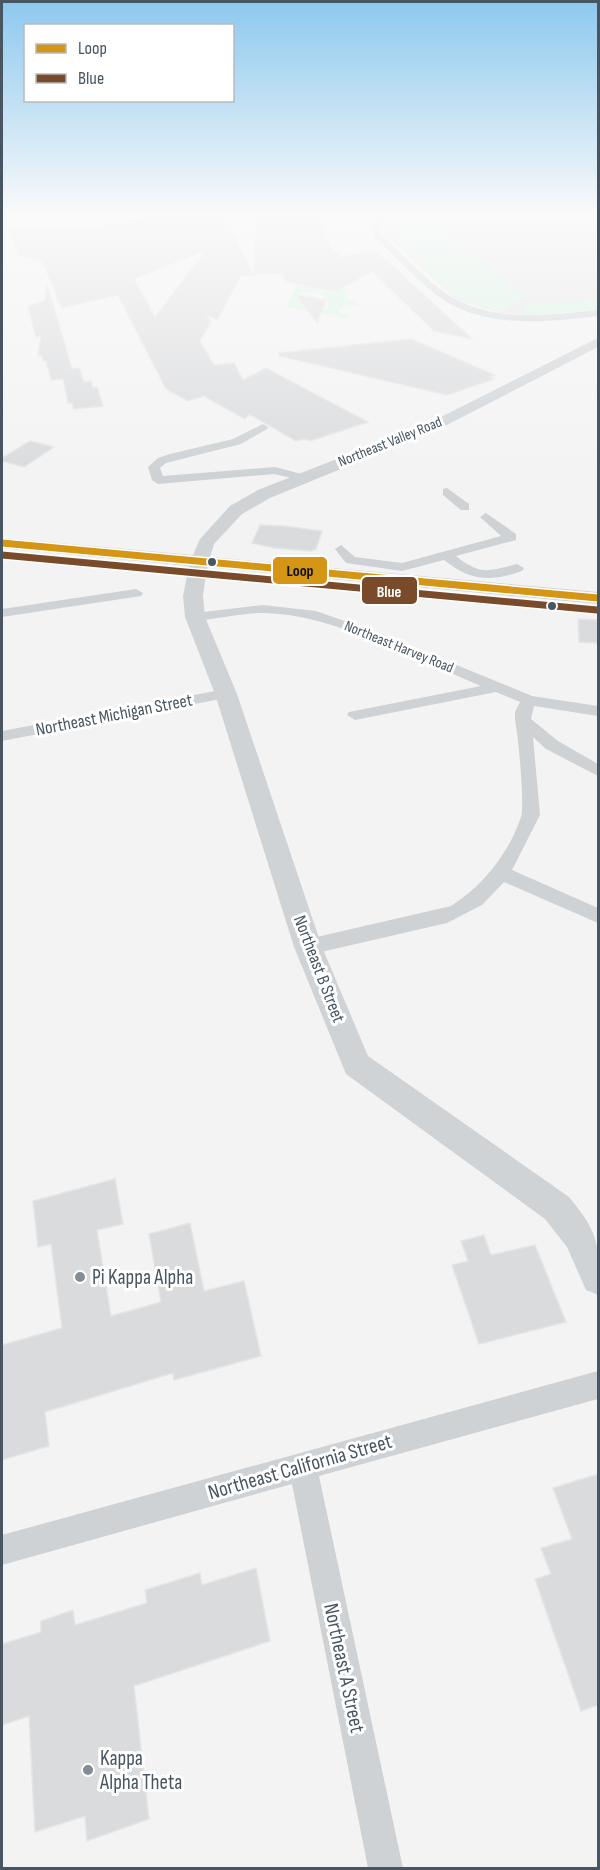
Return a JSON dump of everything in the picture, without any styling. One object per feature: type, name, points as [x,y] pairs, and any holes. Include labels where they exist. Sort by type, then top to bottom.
[{"type":"street","points":[[454,302],[486,313],[526,318],[598,313]]},
{"type":"street","name":"Northeast Valley Road","points":[[199,560],[214,532],[236,510],[264,494],[438,424],[598,342]]},
{"type":"street","points":[[263,426],[251,437],[205,451],[162,460],[154,467],[158,480],[275,470],[289,472],[301,478]]},
{"type":"street","points":[[447,492],[465,507]]},
{"type":"street","points":[[341,549],[351,560],[397,567],[511,537],[486,517]]},
{"type":"street","points":[[2,543],[467,580],[598,598]]},
{"type":"street","points":[[446,555],[467,580]]},
{"type":"street","name":"Northeast B Street","points":[[199,560],[194,596],[195,617],[226,694],[308,947],[357,1065],[557,1208],[579,1235],[598,1278]]},
{"type":"street","points":[[467,580],[496,576],[517,568]]},
{"type":"street","points":[[2,613],[136,593]]},
{"type":"street","name":"Northeast Harvey Road","points":[[195,617],[263,609],[311,614],[379,638],[529,700],[598,711]]},
{"type":"street","points":[[355,715],[497,687]]},
{"type":"street","name":"Northeast Michigan Street","points":[[2,736],[226,694]]},
{"type":"street","points":[[308,947],[440,918],[458,911],[475,900],[501,873],[531,815],[522,712],[529,700]]},
{"type":"street","points":[[523,720],[552,745],[598,771]]},
{"type":"street","points":[[501,873],[598,916]]},
{"type":"street","name":"Northeast California Street","points":[[2,1550],[598,1384]]},
{"type":"street","name":"Northeast A Street","points":[[303,1467],[386,1869]]},
{"type":"shaded area","points":[[464,302],[598,302],[598,310],[527,315],[500,313]]},
{"type":"green space","points":[[288,302],[301,302],[302,307],[308,306],[311,311],[330,309],[327,305],[330,304],[328,302],[354,302],[363,307],[348,304],[338,309],[338,312],[351,315],[346,318],[286,307]]},
{"type":"green space","points":[[469,302],[512,302],[504,311]]},
{"type":"green space","points":[[533,302],[536,305],[598,302],[598,309],[544,314],[522,312],[524,305]]},
{"type":"building","points":[[52,302],[72,369],[79,368],[84,382],[91,381],[93,388],[97,387],[103,406],[74,409],[72,403],[68,403],[63,379],[51,380],[46,361],[43,361],[42,356],[38,356],[41,335],[36,338],[28,306]]},
{"type":"building","points":[[60,302],[87,302],[62,308]]},
{"type":"building","points":[[122,302],[147,302],[155,317],[166,302],[227,302],[217,320],[207,315],[211,322],[200,341],[214,365],[234,363],[243,380],[266,368],[368,422],[310,441],[305,439],[296,441],[249,414],[245,419],[204,396],[188,401],[166,389]]},
{"type":"building","points":[[301,302],[325,302],[317,323]]},
{"type":"building","points":[[404,302],[432,302],[472,339],[434,331]]},
{"type":"building","points":[[411,339],[495,375],[490,377],[494,379],[447,395],[279,356],[279,353]]},
{"type":"building","points":[[30,441],[54,447],[24,467],[2,461],[2,458]]},
{"type":"building","points":[[260,525],[322,531],[316,549],[311,551],[274,548],[252,543]]},
{"type":"building","points":[[578,619],[598,620],[598,643],[579,642]]},
{"type":"building","points":[[115,1179],[123,1224],[97,1230],[111,1316],[161,1302],[149,1234],[190,1223],[204,1291],[244,1281],[261,1356],[174,1380],[173,1373],[45,1412],[49,1446],[2,1460],[2,1345],[62,1328],[51,1244],[38,1247],[33,1201]]},
{"type":"building","points":[[484,1235],[491,1255],[535,1245],[566,1322],[479,1344],[452,1265],[468,1261],[461,1241]]},
{"type":"building","points":[[598,1474],[598,1705],[581,1711],[535,1579],[551,1574],[541,1548],[572,1539],[553,1488]]},
{"type":"building","name":"Kappa Alpha Theta","points":[[256,1568],[270,1641],[134,1686],[149,1819],[87,1841],[85,1816],[35,1832],[29,1716],[2,1725],[2,1644],[41,1632],[41,1621],[73,1610],[75,1625],[147,1603],[145,1590],[200,1573],[202,1585]]},
{"type":"transit line","name":"Loop","points":[[2,543],[598,598]]},
{"type":"transit line","name":"Blue","points":[[2,555],[597,610]]},
{"type":"place","name":"Pi Kappa Alpha","points":[[80,1277]]},
{"type":"place","name":"Kappa Alpha Theta","points":[[88,1770]]}]
